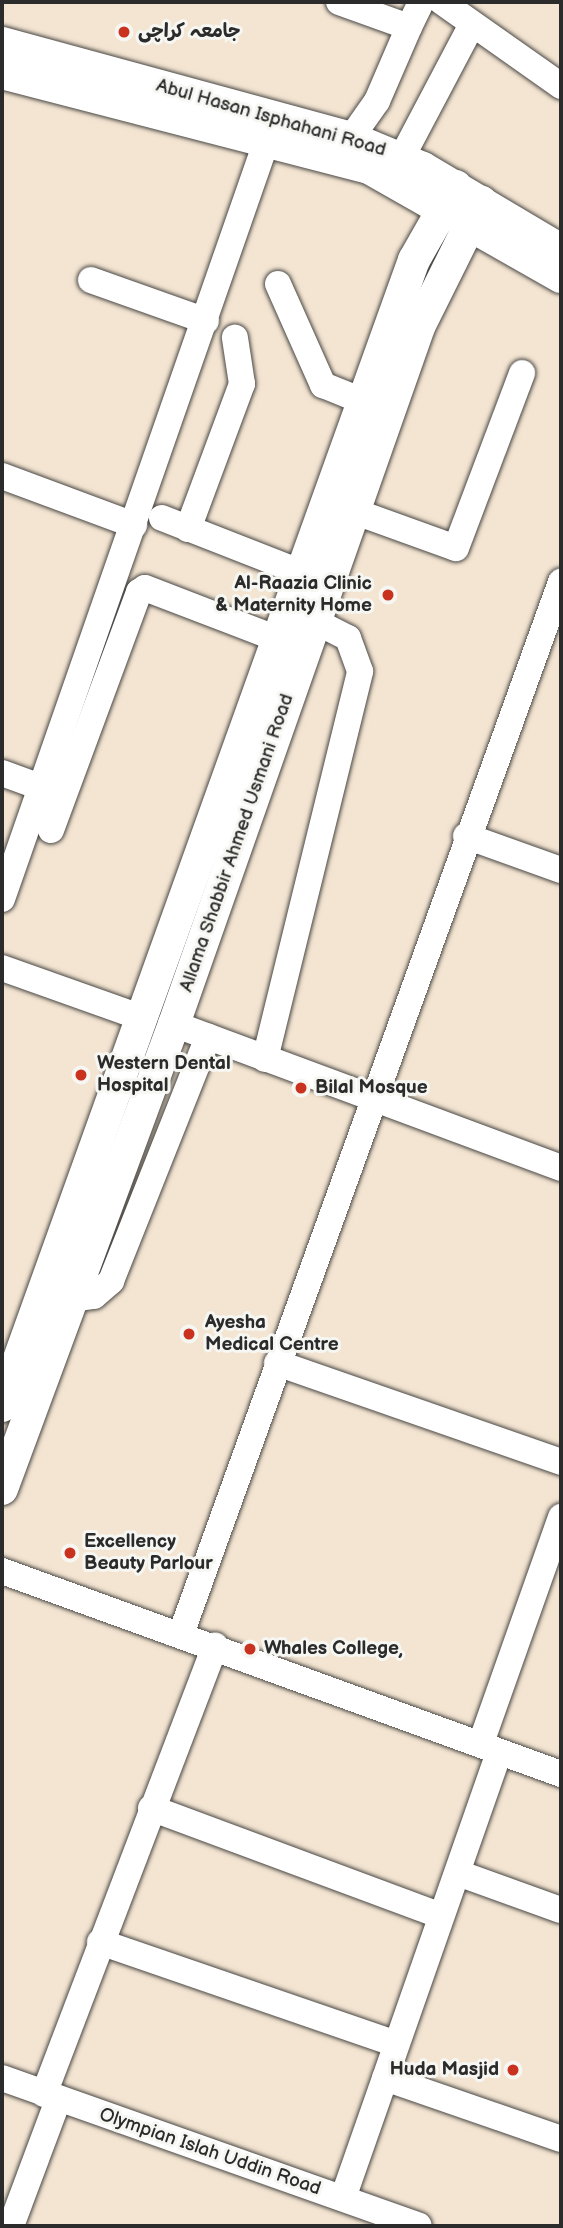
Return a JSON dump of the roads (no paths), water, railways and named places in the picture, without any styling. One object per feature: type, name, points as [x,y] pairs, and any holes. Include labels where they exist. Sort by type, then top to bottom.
[{"type":"main road","name":"Abul Hasan Isphahani Road","points":[[2,43],[351,138],[402,157],[561,277]]},
{"type":"main road","name":"Abul Hasan Isphahani Road","points":[[2,73],[268,137],[369,168],[462,204],[561,250]]},
{"type":"main road","name":"Allama Shabbir Ahmed Usmani Road","points":[[2,1406],[137,1016],[365,402],[414,260],[462,204]]},
{"type":"main road","name":"Allama Shabbir Ahmed Usmani Road","points":[[2,1489],[174,1024],[462,204]]},
{"type":"street","points":[[339,2],[409,27]]},
{"type":"street","points":[[351,138],[377,101],[421,2]]},
{"type":"street","points":[[442,2],[561,86]]},
{"type":"street","points":[[402,157],[472,24]]},
{"type":"street","points":[[2,899],[206,321],[268,137]]},
{"type":"street","points":[[91,280],[206,321]]},
{"type":"street","points":[[278,284],[323,385],[365,402]]},
{"type":"street","points":[[188,528],[242,384],[235,338]]},
{"type":"street","points":[[356,512],[456,548],[522,373]]},
{"type":"street","points":[[2,476],[134,525]]},
{"type":"street","points":[[162,518],[300,572]]},
{"type":"street","points":[[181,1634],[466,836],[561,582]]},
{"type":"street","points":[[51,830],[139,592],[145,588],[275,639]]},
{"type":"street","points":[[265,1059],[360,671],[348,638],[314,621]]},
{"type":"street","points":[[2,773],[40,787]]},
{"type":"street","points":[[466,836],[561,870]]},
{"type":"street","points":[[2,968],[137,1016]]},
{"type":"street","points":[[174,1024],[373,1101],[561,1168]]},
{"type":"street","points":[[72,1299],[94,1296],[111,1281],[208,1037]]},
{"type":"street","points":[[277,1363],[561,1462]]},
{"type":"street","points":[[343,2198],[438,1914],[458,1873],[490,1748],[561,1517]]},
{"type":"street","points":[[2,1571],[215,1646],[561,1774]]},
{"type":"street","points":[[11,2226],[100,1942],[215,1646]]},
{"type":"street","points":[[151,1808],[438,1914]]},
{"type":"street","points":[[458,1873],[561,1910]]},
{"type":"street","points":[[100,1942],[396,2043]]},
{"type":"street","name":"Olympian Islah Uddin Road","points":[[2,2078],[343,2198],[366,2217],[419,2226]]},
{"type":"street","points":[[385,2078],[561,2139]]},
{"type":"place","name":"جامعہ کراچی","points":[[124,32]]},
{"type":"place","name":"Al-Raazia Clinic & Maternity Home","points":[[388,595]]},
{"type":"place","name":"Western Dental Hospital","points":[[81,1075]]},
{"type":"place","name":"Bilal Mosque","points":[[301,1088]]},
{"type":"place","name":"Ayesha Medical Centre","points":[[189,1334]]},
{"type":"place","name":"Excellency Beauty Parlour","points":[[70,1553]]},
{"type":"place","name":"Whales College,","points":[[250,1649]]},
{"type":"place","name":"Huda Masjid","points":[[513,2070]]}]
